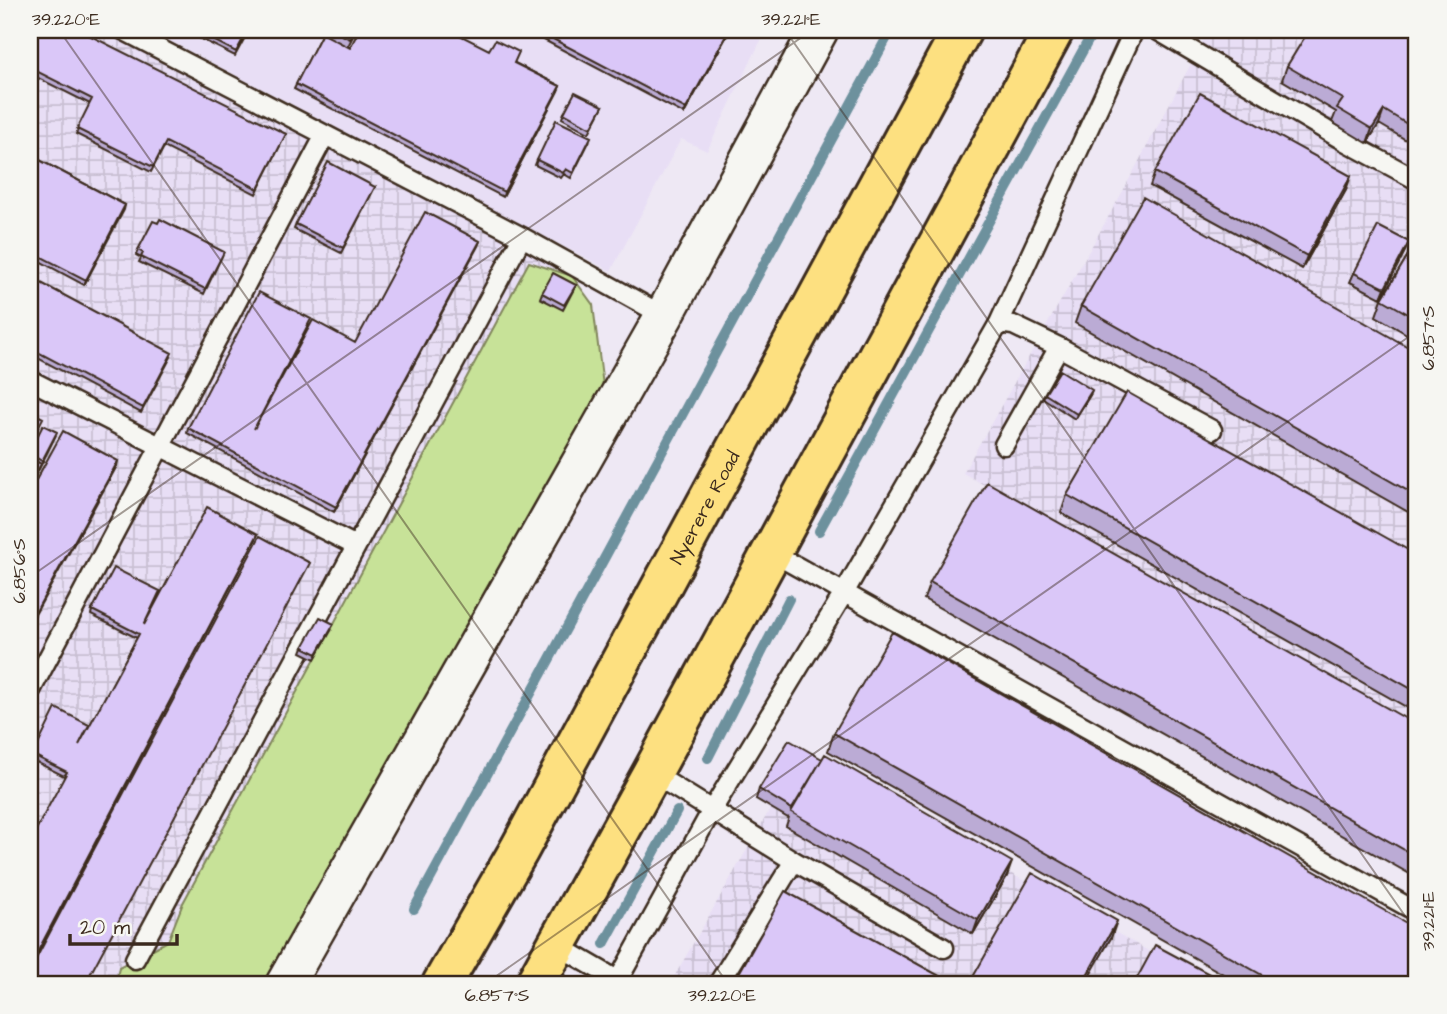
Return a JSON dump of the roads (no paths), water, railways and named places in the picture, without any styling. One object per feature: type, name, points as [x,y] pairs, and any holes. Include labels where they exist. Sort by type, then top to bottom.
[{"type":"highway","name":"Nyerere Road","points":[[442,984],[519,850],[962,30]]},
{"type":"highway","points":[[534,984],[652,773],[1054,30]]},
{"type":"street","points":[[285,984],[664,316],[819,30]]},
{"type":"lane","points":[[123,30],[522,237],[664,316]]},
{"type":"lane","points":[[557,945],[619,983],[712,810],[844,593],[999,323],[1134,30]]},
{"type":"lane","points":[[1157,30],[1341,139],[1417,180]]},
{"type":"lane","points":[[30,692],[325,135]]},
{"type":"lane","points":[[135,959],[522,237]]},
{"type":"lane","points":[[999,323],[1013,325],[1059,347],[1212,430]]},
{"type":"lane","points":[[1004,445],[1059,347]]},
{"type":"lane","points":[[30,380],[356,546]]},
{"type":"lane","points":[[771,552],[1417,912]]},
{"type":"lane","points":[[652,773],[794,861],[944,948]]},
{"type":"lane","points":[[718,984],[794,861]]},
{"type":"waterway","points":[[414,909],[891,30]]},
{"type":"waterway","points":[[819,531],[1094,30]]},
{"type":"waterway","points":[[708,758],[789,599]]},
{"type":"waterway","points":[[604,944],[677,811]]}]
